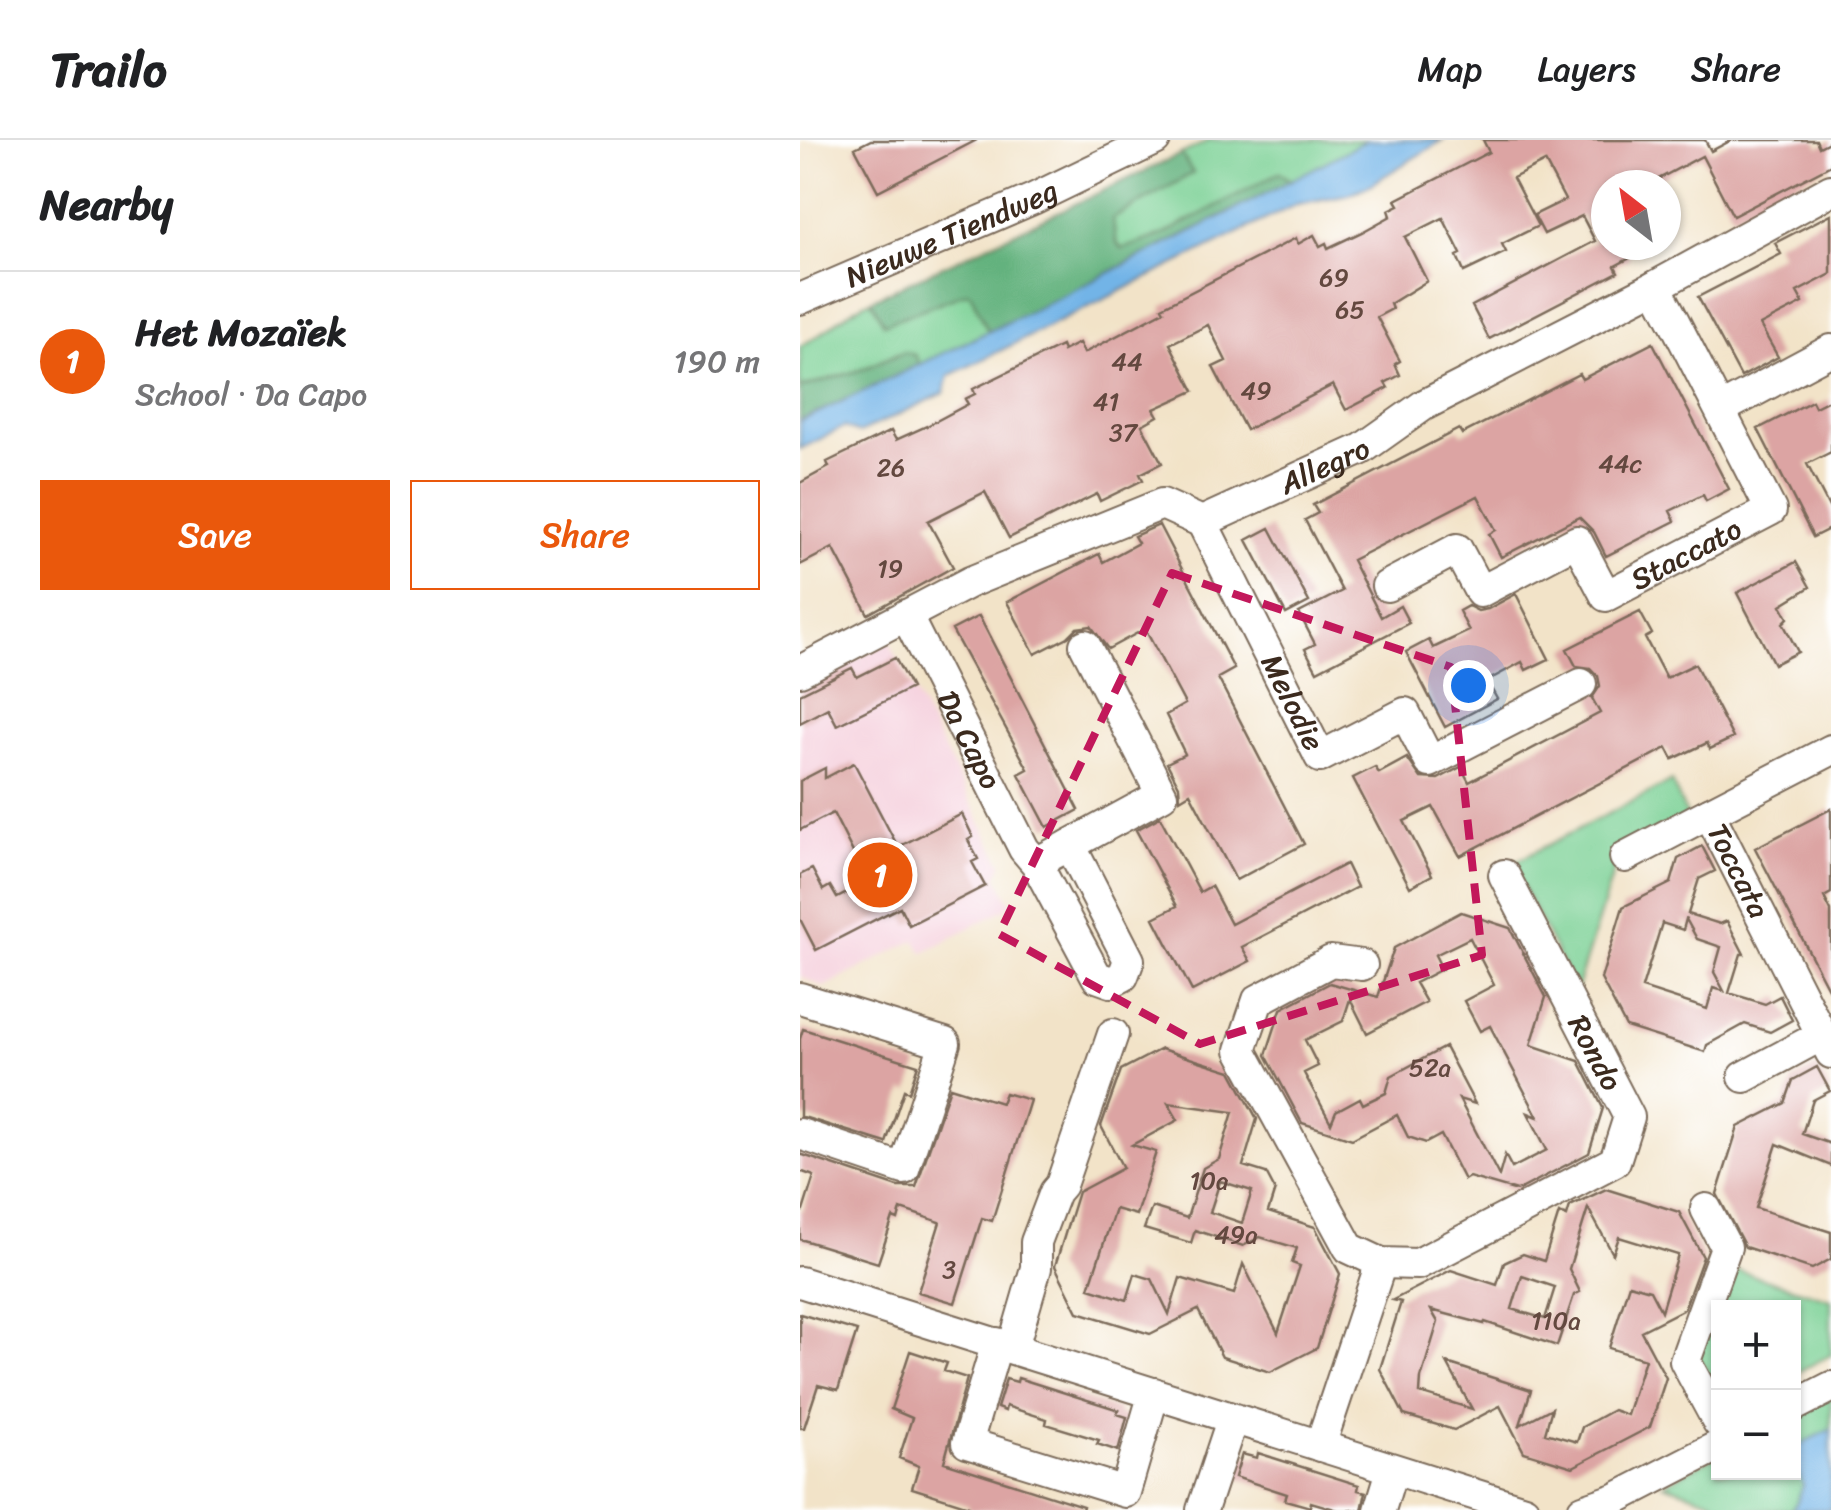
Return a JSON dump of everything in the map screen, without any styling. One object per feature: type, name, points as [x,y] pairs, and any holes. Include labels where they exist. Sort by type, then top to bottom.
[{"type":"street","name":"Nieuwe Tiendweg","points":[[800,300],[1033,199],[1155,140]]},
{"type":"street","name":"Allegro","points":[[1202,522],[1362,449],[1424,405],[1656,286],[1831,190]]},
{"type":"street","name":"Staccato","points":[[1387,586],[1457,549],[1480,592],[1577,541],[1606,596],[1771,510],[1656,286]]},
{"type":"street","points":[[1721,409],[1831,350]]},
{"type":"street","points":[[800,671],[970,582],[1162,504],[1202,522]]},
{"type":"street","name":"Melodie","points":[[1202,522],[1320,757],[1405,714],[1430,762],[1581,684]]},
{"type":"street","name":"Da Capo","points":[[906,615],[1024,849],[1036,863],[1097,978],[1111,982],[1123,976],[1128,960],[1070,846]]},
{"type":"street","points":[[1036,863],[1162,795],[1085,645]]},
{"type":"street","name":"Toccata","points":[[1827,1044],[1710,813],[1831,750]]},
{"type":"street","points":[[1625,857],[1710,813]]},
{"type":"street","name":"Rondo","points":[[1381,1262],[1418,1264],[1615,1162],[1630,1117],[1504,875]]},
{"type":"street","points":[[1320,1446],[1381,1262],[1350,1248],[1241,1050],[1258,1000],[1331,961],[1362,965]]},
{"type":"street","points":[[800,998],[944,1043],[904,1169],[800,1134]]},
{"type":"street","points":[[1113,1034],[1062,1185],[1055,1192],[1036,1242],[1036,1268],[967,1443],[1125,1492],[1154,1394]]},
{"type":"street","points":[[1744,1078],[1827,1044]]},
{"type":"street","points":[[1706,1208],[1726,1247],[1685,1361],[1711,1409]]},
{"type":"street","points":[[800,1282],[1520,1510]]},
{"type":"street","points":[[1801,1402],[1831,1386]]},
{"type":"street","points":[[1202,1510],[1232,1420]]},
{"type":"street","points":[[1584,1510],[1615,1499],[1711,1450]]},
{"type":"street","points":[[1380,1510],[1392,1470]]},
{"type":"highlighted area","points":[[1172,573],[1451,667],[1482,955],[1200,1044],[999,934]]},
{"type":"shaded area","points":[[889,641],[1002,864],[997,876],[1012,905],[923,953],[915,940],[824,987],[800,976],[800,691]]},
{"type":"green space","points":[[1210,140],[1367,140],[1291,181],[1280,172],[1164,234],[1123,250],[1117,243],[1112,219],[1193,173],[1181,154]]},
{"type":"green space","points":[[1181,154],[1193,173],[1112,219],[1122,249],[1164,234],[1280,172],[1291,181],[989,333],[967,292],[884,324],[871,300]]},
{"type":"green space","points":[[967,292],[989,333],[920,365],[915,355],[904,352],[800,388],[800,346],[861,305],[871,300],[884,324]]},
{"type":"green space","points":[[904,352],[915,355],[920,365],[800,421],[800,388]]},
{"type":"green space","points":[[1672,781],[1687,817],[1621,848],[1576,991],[1511,864]]},
{"type":"green space","points":[[1722,1266],[1831,1299],[1831,1355],[1801,1370],[1801,1300],[1711,1300]]},
{"type":"green space","points":[[1711,1301],[1711,1380],[1695,1351]]},
{"type":"green space","points":[[1831,1395],[1831,1510],[1709,1510],[1714,1501],[1664,1484],[1711,1459],[1711,1480],[1801,1480],[1801,1411]]},
{"type":"water","points":[[1367,140],[1443,140],[1368,186],[1349,194],[1297,204],[949,376],[944,393],[859,433],[844,427],[800,449],[800,421],[1085,284]]},
{"type":"water","points":[[1831,1429],[1831,1510],[1791,1510],[1803,1485],[1801,1444]]},
{"type":"building","points":[[871,140],[977,140],[878,191],[855,148]]},
{"type":"building","points":[[1483,140],[1705,140],[1711,151],[1732,140],[1816,140],[1819,147],[1831,141],[1831,165],[1733,216],[1702,156],[1675,170],[1591,170],[1591,233],[1582,216],[1544,234],[1534,215],[1565,200],[1545,162],[1513,178],[1538,226],[1502,244],[1506,252],[1464,272],[1457,256],[1461,254],[1443,218],[1405,237],[1427,281],[1377,317],[1400,361],[1395,364],[1400,375],[1385,383],[1388,388],[1346,410],[1333,385],[1246,430],[1213,367],[1226,361],[1208,325],[1170,344],[1194,391],[1154,409],[1158,416],[1142,425],[1162,463],[1140,474],[1143,480],[1100,501],[1097,494],[1009,538],[985,492],[928,521],[953,567],[868,614],[833,548],[800,565],[800,483],[829,467],[827,462],[891,431],[896,440],[927,426],[968,404],[965,399],[975,394],[973,389],[1061,346],[1063,351],[1079,343],[1084,353],[1164,311],[1162,307],[1296,238],[1298,244],[1314,235],[1320,246],[1326,243],[1328,248],[1391,216],[1389,210],[1399,205],[1396,200],[1489,152]]},
{"type":"building","points":[[1831,214],[1831,274],[1797,292],[1803,303],[1760,325],[1778,357],[1741,377],[1698,297],[1781,254],[1775,243]]},
{"type":"building","points":[[1591,243],[1591,260],[1626,260],[1615,266],[1618,272],[1489,339],[1472,306]]},
{"type":"building","points":[[1653,343],[1729,489],[1706,501],[1703,495],[1670,511],[1675,521],[1606,556],[1594,532],[1579,517],[1501,557],[1489,534],[1496,530],[1478,496],[1352,560],[1381,617],[1400,606],[1409,623],[1317,671],[1305,649],[1315,644],[1299,613],[1342,591],[1305,520],[1318,513],[1313,505],[1459,429],[1462,434],[1579,374],[1582,379]]},
{"type":"building","points":[[1831,399],[1831,452],[1807,464],[1831,511],[1831,528],[1813,537],[1758,429],[1812,401],[1815,407]]},
{"type":"building","points":[[1159,525],[1234,669],[1218,678],[1304,844],[1236,880],[1190,793],[1180,799],[1179,786],[1167,763],[1185,754],[1166,715],[1185,704],[1145,629],[1108,649],[1091,626],[1077,628],[1035,654],[1007,602],[1099,554],[1103,562],[1138,543],[1134,536]]},
{"type":"building","points":[[1270,528],[1309,602],[1286,614],[1247,540]]},
{"type":"building","points":[[1796,562],[1810,587],[1781,605],[1788,618],[1783,623],[1798,652],[1774,664],[1737,593]]},
{"type":"building","points":[[1516,594],[1549,659],[1526,670],[1522,662],[1487,681],[1497,699],[1445,727],[1406,652],[1429,640],[1433,648],[1469,631],[1459,611],[1468,606],[1478,611],[1488,609]]},
{"type":"building","points":[[1640,612],[1652,634],[1645,638],[1666,678],[1695,664],[1733,738],[1710,749],[1707,743],[1673,759],[1667,748],[1460,856],[1433,807],[1404,821],[1432,875],[1410,887],[1353,778],[1375,767],[1379,773],[1407,758],[1421,778],[1438,779],[1461,767],[1469,782],[1600,713],[1592,698],[1600,686],[1598,676],[1590,668],[1576,666],[1567,649]]},
{"type":"building","points":[[979,616],[1079,810],[1047,827],[1019,774],[1028,769],[952,630]]},
{"type":"building","points":[[895,658],[911,688],[837,725],[828,708],[800,723],[800,694],[852,668],[857,677]]},
{"type":"building","points":[[854,763],[898,847],[962,814],[973,837],[968,840],[978,859],[972,862],[985,886],[909,925],[900,907],[816,950],[800,919],[800,875],[812,869],[823,890],[830,886],[837,898],[868,882],[833,813],[800,830],[800,781],[825,768],[825,778]]},
{"type":"building","points":[[1831,809],[1831,893],[1824,897],[1831,911],[1831,994],[1755,848]]},
{"type":"building","points":[[1160,817],[1200,892],[1211,886],[1231,924],[1346,864],[1357,887],[1242,947],[1250,961],[1192,991],[1154,918],[1177,906],[1136,830]]},
{"type":"building","points":[[1702,846],[1715,871],[1699,879],[1688,914],[1720,924],[1727,921],[1744,954],[1729,993],[1765,1004],[1780,996],[1792,1020],[1770,1032],[1745,1024],[1707,1045],[1705,1052],[1626,1027],[1601,979],[1623,907],[1671,883],[1678,859]],"holes":[[[1686,919],[1697,939],[1721,947],[1714,972],[1724,991],[1713,988],[1707,1009],[1642,988],[1662,923],[1683,930]]]},
{"type":"building","points":[[1461,912],[1510,928],[1546,997],[1531,1045],[1579,1061],[1603,1108],[1589,1153],[1517,1191],[1469,1177],[1464,1180],[1441,1135],[1426,1143],[1408,1137],[1397,1115],[1352,1139],[1302,1123],[1266,1055],[1281,1009],[1330,983],[1378,997],[1394,948]],"holes":[[[1470,938],[1494,985],[1464,1001],[1480,1031],[1490,1026],[1538,1117],[1528,1113],[1547,1150],[1512,1168],[1505,1155],[1499,1176],[1459,1099],[1475,1104],[1445,1047],[1391,1076],[1386,1093],[1363,1104],[1360,1098],[1336,1111],[1331,1123],[1304,1073],[1318,1066],[1305,1040],[1343,1021],[1350,999],[1367,1033],[1426,1002],[1415,983],[1442,969],[1435,955]]]},
{"type":"building","points":[[803,1029],[918,1065],[909,1092],[904,1090],[886,1143],[800,1116]]},
{"type":"building","points":[[1161,1049],[1231,1071],[1257,1119],[1243,1166],[1266,1173],[1275,1190],[1268,1212],[1315,1227],[1340,1274],[1317,1348],[1270,1372],[1222,1357],[1198,1310],[1150,1334],[1078,1312],[1055,1266],[1078,1192],[1123,1168],[1101,1126],[1121,1070]],"holes":[[[1168,1103],[1233,1112],[1219,1159],[1203,1168],[1187,1218],[1152,1207],[1144,1229],[1191,1243],[1195,1230],[1243,1246],[1260,1237],[1297,1248],[1292,1263],[1300,1266],[1278,1333],[1243,1264],[1234,1294],[1180,1278],[1169,1314],[1152,1279],[1135,1274],[1127,1300],[1089,1288],[1115,1209],[1136,1215],[1156,1152],[1132,1145],[1178,1120]],[[1220,1181],[1252,1191],[1242,1223],[1210,1212]]]},
{"type":"building","points":[[1817,1067],[1830,1091],[1813,1100],[1802,1134],[1831,1144],[1831,1166],[1777,1144],[1756,1208],[1831,1232],[1831,1259],[1812,1269],[1745,1247],[1717,1194],[1738,1127],[1785,1103],[1793,1080]]},
{"type":"building","points":[[950,1087],[1001,1103],[1005,1093],[1030,1100],[992,1221],[982,1218],[955,1303],[918,1292],[940,1222],[901,1209],[898,1220],[893,1218],[878,1263],[800,1239],[800,1210],[803,1211],[814,1176],[800,1171],[800,1154],[898,1187],[916,1187]]},
{"type":"building","points":[[1606,1189],[1679,1212],[1703,1257],[1684,1309],[1641,1331],[1666,1378],[1650,1427],[1573,1467],[1524,1452],[1500,1406],[1454,1430],[1404,1415],[1380,1369],[1401,1302],[1393,1300],[1451,1270],[1497,1285],[1504,1263],[1523,1254],[1544,1261],[1559,1213],[1567,1216],[1570,1206]],"holes":[[[1588,1208],[1613,1254],[1619,1237],[1678,1255],[1661,1311],[1650,1290],[1629,1284],[1609,1348],[1645,1359],[1627,1415],[1613,1410],[1582,1427],[1577,1442],[1545,1433],[1552,1408],[1520,1425],[1531,1390],[1447,1363],[1472,1409],[1420,1393],[1438,1322],[1431,1310],[1485,1322],[1557,1346],[1574,1295],[1580,1292],[1569,1269]],[[1522,1276],[1555,1287],[1545,1319],[1512,1309]]]},
{"type":"building","points":[[800,1314],[857,1331],[838,1390],[818,1385],[804,1428],[800,1428]]},
{"type":"building","points":[[910,1351],[947,1363],[944,1371],[967,1378],[944,1462],[1083,1506],[1082,1510],[968,1510],[969,1506],[912,1488],[919,1466],[899,1458],[912,1418],[891,1409]]},
{"type":"building","points":[[1018,1378],[1119,1410],[1117,1414],[1127,1417],[1118,1451],[1097,1444],[1099,1440],[1046,1424],[1047,1419],[1006,1406],[1005,1411],[997,1408],[1006,1379],[1017,1382]]},
{"type":"building","points":[[1258,1453],[1359,1485],[1358,1490],[1366,1492],[1362,1510],[1338,1510],[1311,1502],[1310,1507],[1285,1500],[1287,1494],[1235,1477],[1242,1454],[1257,1458]]},
{"type":"place","name":"Het Mozaïek","points":[[880,875]]}]
